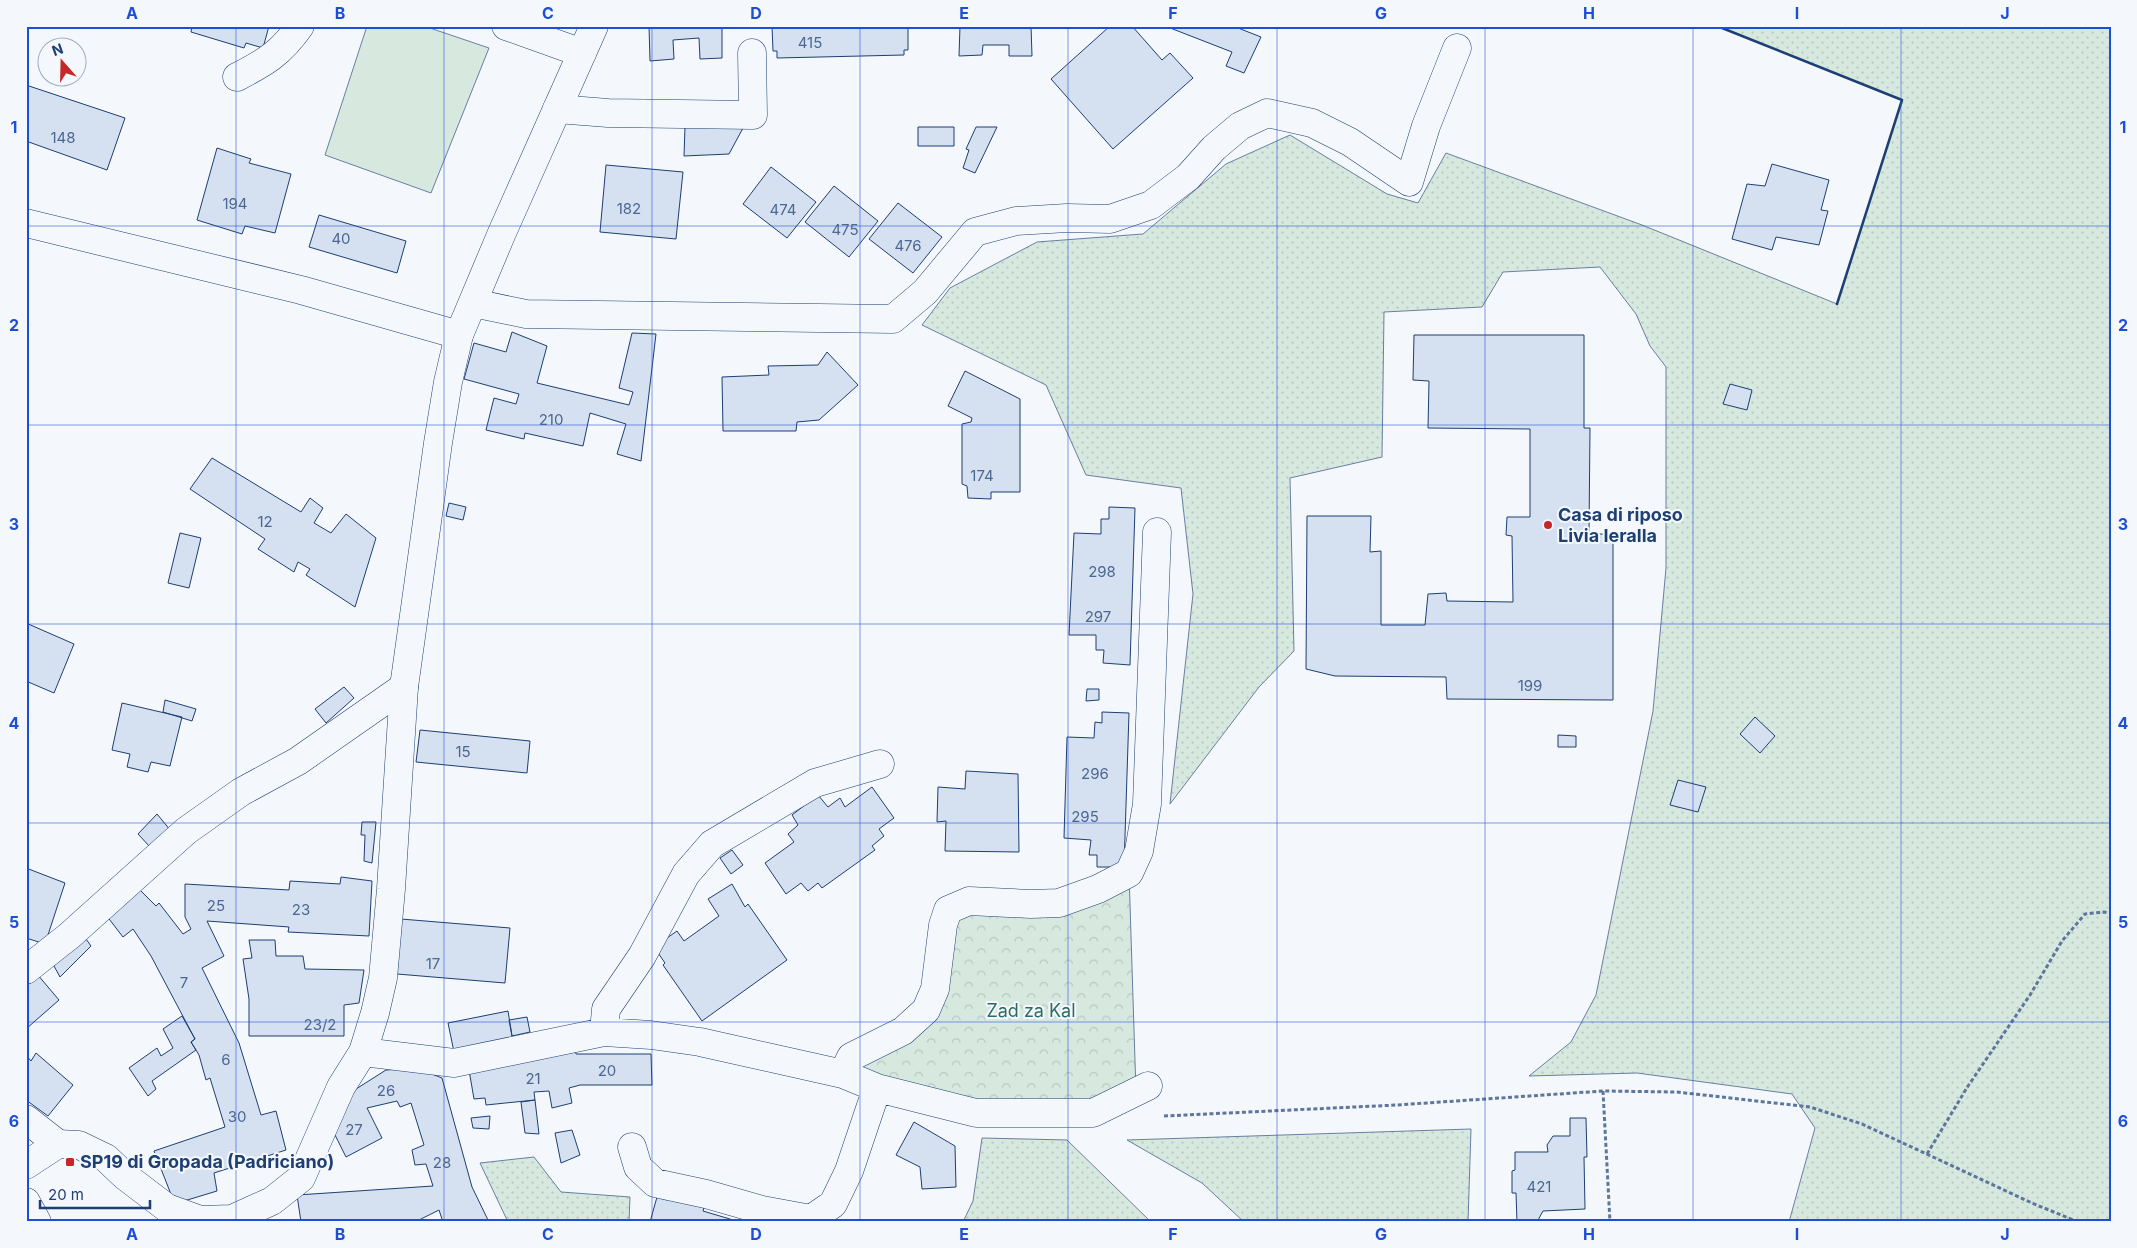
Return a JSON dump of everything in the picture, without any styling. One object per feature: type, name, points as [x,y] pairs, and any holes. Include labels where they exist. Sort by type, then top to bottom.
[{"type":"street","points":[[237,77],[270,60],[293,37],[300,26]]},
{"type":"street","points":[[506,26],[582,53]]},
{"type":"street","points":[[26,1165],[58,1144],[79,1144],[106,1158],[125,1176],[167,1208],[200,1220],[233,1220],[272,1201],[301,1178],[341,1087],[363,1052],[383,978],[391,890],[404,687],[438,443],[448,382],[459,335],[594,26]]},
{"type":"street","points":[[473,303],[526,314],[892,319],[925,292],[975,232],[1016,220],[1067,218],[1110,220],[1151,205],[1188,177],[1214,148],[1240,126],[1267,113],[1312,123],[1350,142],[1409,182],[1426,126],[1457,48]]},
{"type":"street","points":[[557,109],[608,113],[753,115],[752,54]]},
{"type":"street","points":[[26,223],[302,290],[459,335]]},
{"type":"street","points":[[843,1074],[851,1057],[903,1031],[926,1010],[935,989],[942,926],[948,910],[969,901],[1031,904],[1058,903],[1098,889],[1129,873],[1139,852],[1146,804],[1157,532]]},
{"type":"street","points":[[26,970],[69,936],[186,831],[241,792],[298,761],[404,687]]},
{"type":"street","points":[[604,1032],[606,1009],[642,956],[686,874],[712,844],[815,783],[880,764]]},
{"type":"street","points":[[363,1052],[454,1063],[604,1032],[700,1042],[843,1074],[877,1088],[976,1113],[1094,1113],[1148,1086]]},
{"type":"street","points":[[632,1147],[638,1167],[655,1183],[706,1194],[762,1210],[811,1219],[833,1204],[849,1171],[877,1088]]},
{"type":"street","points":[[26,1119],[58,1144]]},
{"type":"street","points":[[26,1202],[37,1222]]},
{"type":"path","points":[[1927,1154],[1968,1086],[2030,995],[2062,941],[2085,914],[2111,913]]},
{"type":"path","points":[[1603,1091],[1610,1222]]},
{"type":"path","points":[[1154,1116],[1397,1105],[1603,1091],[1678,1092],[1810,1108],[1862,1124],[2032,1203],[2078,1222]]},
{"type":"green space","points":[[367,26],[424,26],[489,48],[431,193],[325,155]]},
{"type":"green space","points":[[1717,26],[2111,26],[2111,1222],[1789,1222],[1815,1128],[1792,1094],[1637,1073],[1529,1076],[1571,1042],[1596,995],[1653,711],[1666,568],[1666,367],[1650,346],[1636,314],[1600,267],[1503,272],[1482,307],[1384,312],[1382,457],[1290,478],[1294,651],[1259,687],[1170,804],[1193,594],[1181,488],[1086,475],[1046,385],[922,325],[950,288],[1037,242],[1143,234],[1226,164],[1290,135],[1387,194],[1418,203],[1446,153],[1642,225],[1837,304],[1902,100]]},
{"type":"green space","name":"Zad za Kal","points":[[1129,873],[1136,1092],[1093,1113],[976,1113],[843,1074],[926,1010],[948,910],[1031,904]]},
{"type":"green space","points":[[1471,1129],[1468,1222],[1244,1222],[1202,1183],[1127,1140]]},
{"type":"green space","points":[[982,1138],[1067,1140],[1151,1222],[963,1222],[973,1201]]},
{"type":"green space","points":[[534,1157],[561,1192],[630,1197],[629,1222],[508,1222],[480,1163]]},
{"type":"building","points":[[192,26],[269,26],[263,48],[246,43],[244,48],[191,32]]},
{"type":"building","points":[[649,26],[722,26],[722,58],[700,59],[699,38],[673,40],[674,59],[650,61]]},
{"type":"building","points":[[772,26],[908,26],[908,50],[904,50],[904,55],[777,58],[777,51],[773,51]]},
{"type":"building","points":[[960,26],[1031,26],[1032,56],[1009,56],[1009,45],[983,45],[982,55],[959,56]]},
{"type":"building","points":[[1110,26],[1132,26],[1162,60],[1170,53],[1193,78],[1113,149],[1051,79]]},
{"type":"building","points":[[1165,26],[1233,26],[1261,37],[1244,73],[1226,66],[1232,52]]},
{"type":"building","points":[[26,85],[125,118],[107,170],[26,141]]},
{"type":"building","points":[[685,127],[743,128],[729,154],[684,156]]},
{"type":"building","points":[[918,127],[954,127],[954,146],[918,146]]},
{"type":"building","points":[[976,127],[997,127],[975,173],[963,168],[969,150],[966,149]]},
{"type":"building","points":[[217,148],[251,159],[249,163],[291,174],[275,233],[245,226],[242,234],[197,220]]},
{"type":"building","points":[[1772,164],[1829,180],[1821,210],[1828,211],[1819,245],[1776,237],[1772,250],[1732,239],[1747,184],[1765,186]]},
{"type":"building","points":[[606,165],[683,172],[676,239],[600,232]]},
{"type":"building","points":[[771,167],[816,202],[787,238],[743,204]]},
{"type":"building","points":[[834,186],[878,221],[849,257],[805,222]]},
{"type":"building","points":[[898,203],[942,237],[913,273],[869,239]]},
{"type":"building","points":[[319,215],[406,241],[397,273],[309,247]]},
{"type":"building","points":[[512,332],[547,346],[537,383],[629,405],[633,392],[619,388],[632,333],[656,334],[641,461],[617,454],[626,424],[590,413],[583,446],[525,433],[524,439],[486,430],[494,398],[516,404],[519,394],[464,379],[474,343],[506,352]]},
{"type":"building","name":"Casa di riposo Livia Ieralla","points":[[1414,335],[1584,335],[1584,428],[1590,428],[1589,533],[1613,535],[1613,700],[1447,699],[1446,677],[1335,676],[1306,669],[1307,516],[1371,516],[1370,552],[1381,551],[1381,625],[1425,625],[1428,594],[1446,593],[1447,601],[1513,602],[1512,536],[1506,535],[1507,517],[1530,517],[1530,429],[1428,428],[1429,381],[1413,380]]},
{"type":"building","points":[[827,352],[858,385],[819,420],[797,422],[796,431],[723,431],[722,377],[769,375],[768,366],[818,365]]},
{"type":"building","points":[[965,371],[1020,399],[1020,492],[991,492],[991,499],[968,498],[967,486],[962,484],[962,424],[971,422],[972,418],[948,406]]},
{"type":"building","points":[[1730,384],[1752,390],[1747,410],[1723,404]]},
{"type":"building","points":[[212,458],[301,512],[310,498],[323,508],[314,523],[331,533],[346,514],[376,538],[355,607],[306,575],[310,569],[298,562],[294,572],[258,549],[265,539],[190,489]]},
{"type":"building","points":[[449,503],[466,507],[463,520],[446,516]]},
{"type":"building","points":[[1109,507],[1135,508],[1130,665],[1103,663],[1104,650],[1096,650],[1096,635],[1069,635],[1074,533],[1101,534],[1101,519],[1109,519]]},
{"type":"building","points":[[180,533],[201,538],[189,588],[168,583]]},
{"type":"building","points":[[26,623],[74,644],[54,693],[26,681]]},
{"type":"building","points":[[344,687],[354,698],[326,723],[315,709]]},
{"type":"building","points":[[1087,689],[1099,689],[1099,700],[1086,701]]},
{"type":"building","points":[[165,700],[196,709],[192,721],[163,712]]},
{"type":"building","points":[[122,703],[182,717],[170,766],[151,762],[148,772],[127,767],[130,754],[112,750]]},
{"type":"building","points":[[1102,712],[1129,713],[1124,867],[1097,867],[1097,855],[1089,855],[1091,840],[1064,838],[1067,737],[1094,738],[1095,722],[1102,723]]},
{"type":"building","points":[[1755,717],[1775,736],[1760,753],[1740,734]]},
{"type":"building","points":[[420,730],[530,741],[527,773],[416,762]]},
{"type":"building","points":[[1558,735],[1576,736],[1576,747],[1558,747]]},
{"type":"building","points":[[966,771],[1018,774],[1019,852],[945,851],[946,821],[937,822],[938,787],[965,789]]},
{"type":"building","points":[[1678,780],[1706,787],[1698,812],[1670,805]]},
{"type":"building","points":[[872,787],[894,818],[879,829],[884,836],[872,846],[875,850],[822,888],[818,883],[808,891],[801,883],[786,894],[765,863],[794,842],[788,834],[798,825],[792,815],[818,795],[828,807],[840,798],[845,807]]},
{"type":"building","points":[[157,814],[171,831],[150,847],[138,834]]},
{"type":"building","points":[[362,822],[376,822],[372,863],[364,861],[365,835],[361,835]]},
{"type":"building","points":[[732,850],[743,865],[731,874],[720,858]]},
{"type":"building","points":[[26,868],[65,883],[45,944],[26,938]]},
{"type":"building","points":[[341,877],[372,881],[369,936],[288,932],[289,927],[207,921],[224,956],[202,968],[239,1043],[261,1115],[276,1111],[286,1150],[214,1173],[217,1191],[184,1201],[183,1199],[174,1202],[154,1151],[225,1127],[210,1078],[206,1080],[199,1055],[191,1042],[195,1039],[151,956],[133,929],[123,937],[106,915],[138,888],[156,906],[159,903],[183,934],[191,929],[185,917],[185,884],[289,890],[290,881],[340,884]]},
{"type":"building","points":[[732,884],[745,907],[748,904],[787,960],[702,1021],[663,965],[665,963],[654,947],[677,931],[684,941],[719,916],[708,899]]},
{"type":"building","points":[[401,919],[510,928],[505,983],[397,974]]},
{"type":"building","points":[[84,936],[91,946],[60,977],[54,966]]},
{"type":"building","points":[[249,940],[275,940],[276,956],[303,956],[305,969],[364,970],[359,1003],[344,1005],[344,1036],[249,1036],[249,999],[243,959],[252,958]]},
{"type":"building","points":[[37,974],[59,1000],[26,1029],[26,983]]},
{"type":"building","points":[[508,1011],[513,1042],[454,1052],[448,1023]]},
{"type":"building","points":[[182,1016],[195,1039],[191,1042],[196,1050],[152,1081],[156,1089],[148,1096],[129,1068],[157,1048],[161,1056],[173,1048],[163,1029]]},
{"type":"building","points":[[527,1017],[530,1032],[512,1036],[509,1020]]},
{"type":"building","points":[[575,1050],[576,1054],[651,1054],[652,1085],[580,1085],[569,1088],[572,1103],[552,1108],[549,1091],[534,1092],[535,1100],[486,1105],[485,1098],[474,1099],[469,1070]]},
{"type":"building","points":[[36,1053],[73,1085],[48,1116],[26,1100],[26,1055],[31,1061]]},
{"type":"building","points":[[417,1068],[442,1078],[472,1187],[489,1222],[443,1222],[439,1210],[415,1222],[301,1222],[297,1195],[433,1186],[426,1164],[415,1165],[412,1150],[424,1145],[411,1103],[400,1107],[397,1101],[367,1108],[382,1138],[346,1157],[329,1123],[356,1089],[386,1070]]},
{"type":"building","points":[[535,1100],[539,1134],[525,1133],[521,1102]]},
{"type":"building","points":[[490,1116],[489,1129],[473,1128],[471,1118]]},
{"type":"building","points":[[1570,1118],[1586,1118],[1587,1157],[1584,1157],[1585,1209],[1543,1211],[1537,1222],[1517,1222],[1516,1193],[1512,1193],[1512,1171],[1515,1170],[1515,1152],[1548,1152],[1547,1145],[1553,1136],[1570,1136]]},
{"type":"building","points":[[914,1122],[955,1146],[956,1187],[922,1189],[920,1167],[896,1155]]},
{"type":"building","points":[[572,1130],[580,1155],[561,1163],[555,1133]]},
{"type":"building","points":[[669,1193],[705,1204],[703,1211],[740,1222],[650,1222],[657,1197],[667,1200]]},
{"type":"wall","points":[[1717,26],[1902,100],[1837,304]]},
{"type":"place","name":"Casa di riposo Livia Ieralla","points":[[1548,525]]},
{"type":"place","name":"SP19 di Gropada (Padriciano)","points":[[70,1162]]}]
